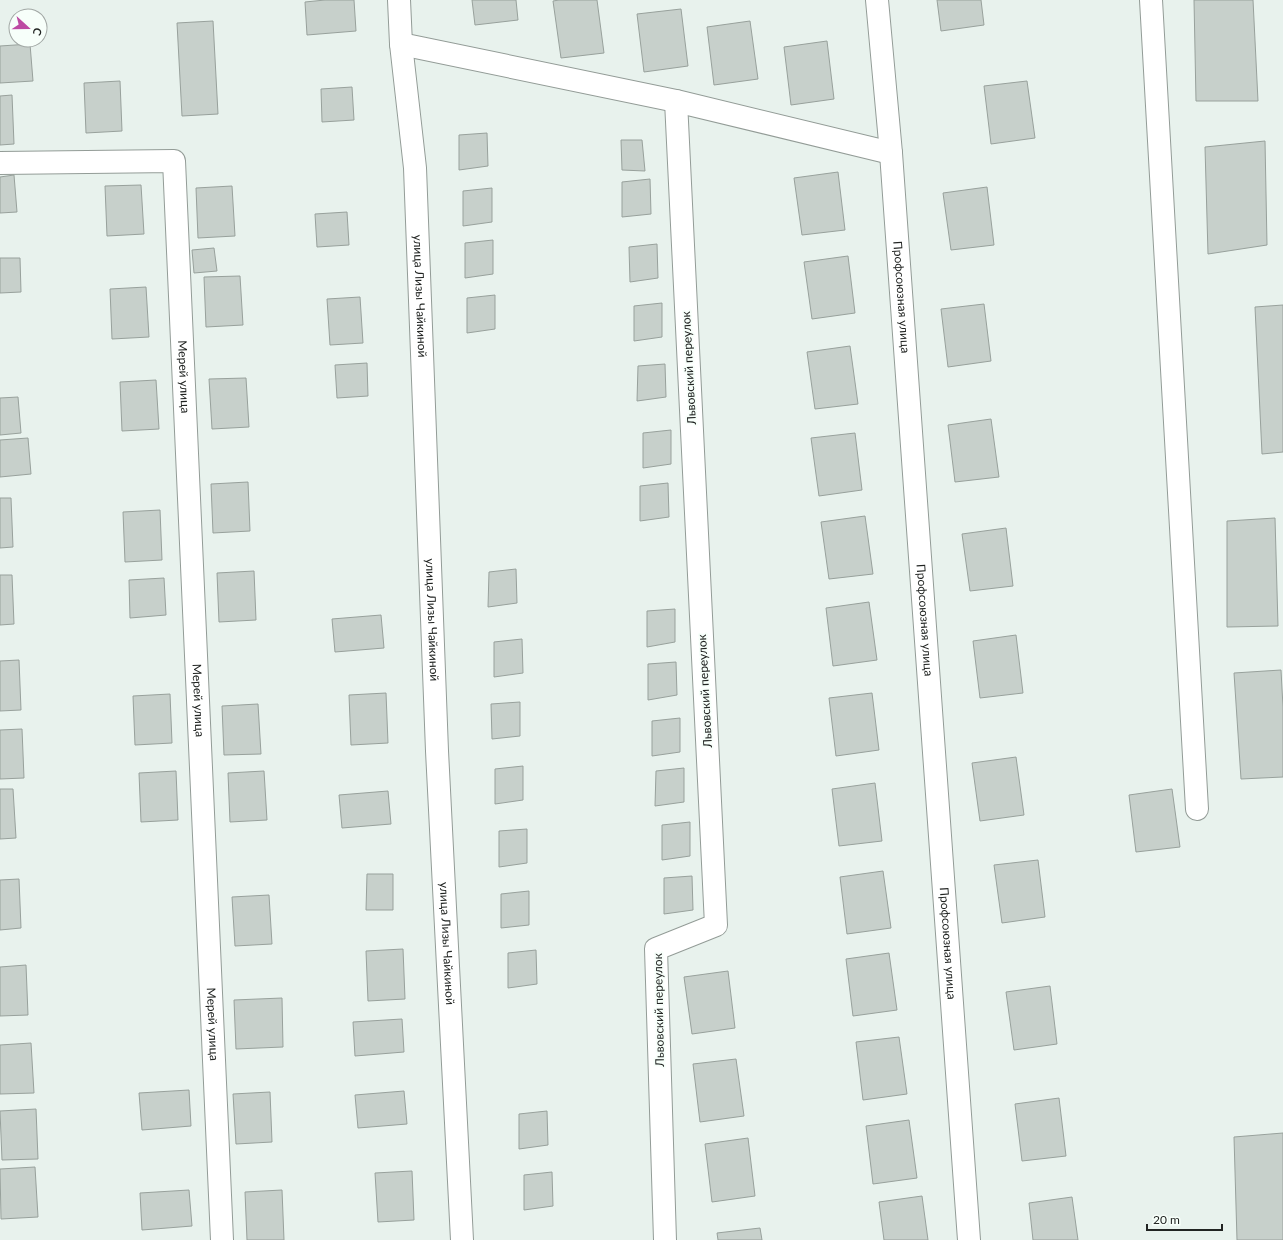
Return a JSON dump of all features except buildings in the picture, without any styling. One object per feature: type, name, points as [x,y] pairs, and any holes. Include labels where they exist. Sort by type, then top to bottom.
[{"type":"street","name":"улица Лизы Чайкиной","points":[[399,0],[401,44],[415,168],[437,751],[462,1240]]},
{"type":"street","name":"Профсоюзная улица","points":[[877,0],[891,153],[969,1240]]},
{"type":"street","points":[[1151,0],[1196,809]]},
{"type":"street","points":[[401,44],[676,101],[891,153]]},
{"type":"street","name":"Львовский переулок","points":[[665,1240],[656,949],[716,925],[676,101]]},
{"type":"street","name":"Мерей улица","points":[[0,163],[174,161],[222,1240]]}]
